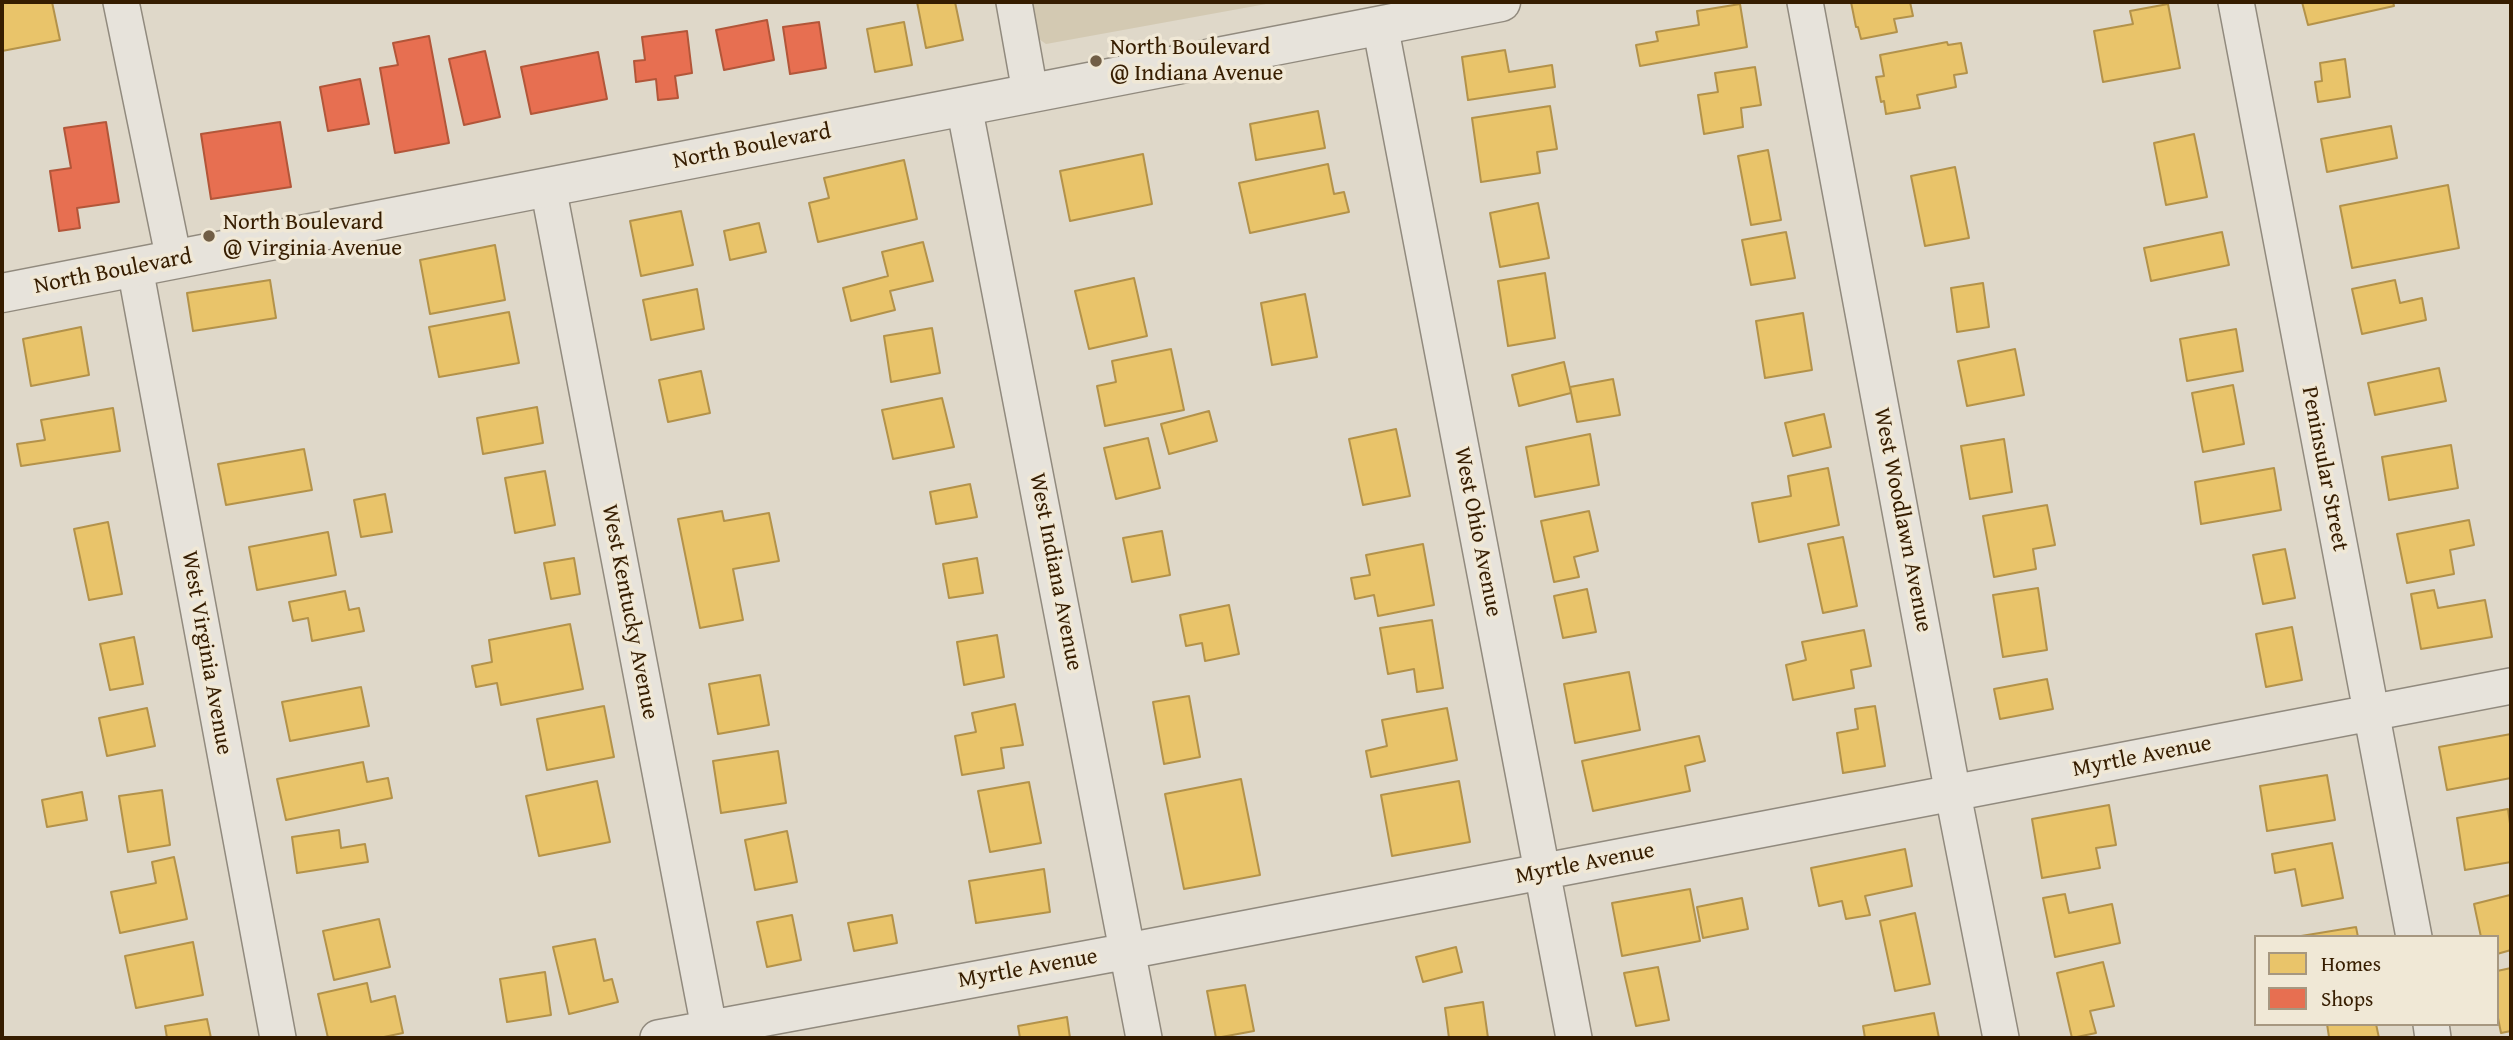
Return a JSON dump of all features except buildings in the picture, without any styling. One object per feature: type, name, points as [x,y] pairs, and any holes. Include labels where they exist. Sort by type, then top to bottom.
[{"type":"street","points":[[121,2],[174,260]]},
{"type":"street","points":[[1014,2],[1030,92]]},
{"type":"street","name":"North Boulevard","points":[[2,293],[1501,2]]},
{"type":"street","name":"West Woodlawn Avenue","points":[[1805,2],[2001,1038]]},
{"type":"street","name":"Peninsular Street","points":[[2236,2],[2414,935]]},
{"type":"street","name":"West Ohio Avenue","points":[[1380,25],[1574,1038]]},
{"type":"street","name":"West Indiana Avenue","points":[[964,106],[1144,1038]]},
{"type":"street","name":"West Kentucky Avenue","points":[[548,187],[710,1033]]},
{"type":"street","name":"West Virginia Avenue","points":[[135,268],[278,1038]]},
{"type":"street","name":"Myrtle Avenue","points":[[658,1038],[710,1033],[2511,686]]},
{"type":"shaded area","points":[[1032,2],[1277,2],[1046,44],[1039,39]]},
{"type":"place","name":"North Boulevard @ Indiana Avenue","points":[[1096,61]]},
{"type":"place","name":"North Boulevard @ Virginia Avenue","points":[[209,236]]}]
